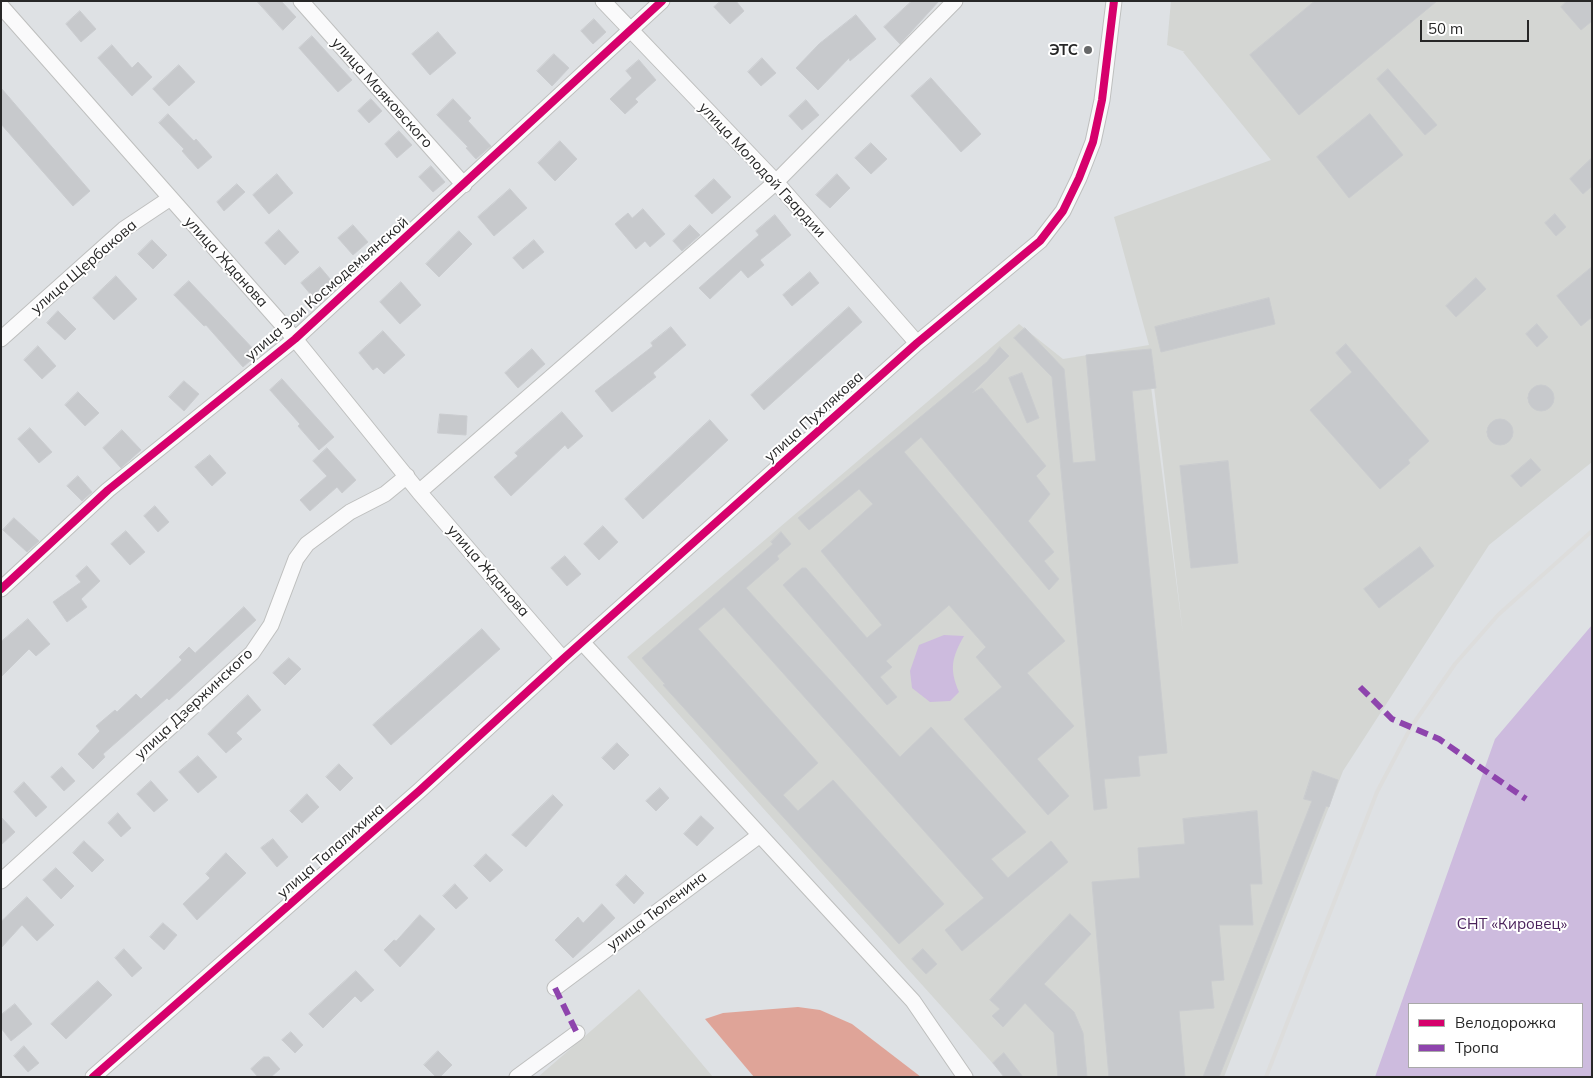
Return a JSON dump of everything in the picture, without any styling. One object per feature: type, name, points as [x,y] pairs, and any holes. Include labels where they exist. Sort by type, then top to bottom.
[{"type":"street","name":"улица Маяковского","points":[[301,1],[464,185]]},
{"type":"street","name":"улица Молодой Гвардии","points":[[602,1],[776,182],[917,343]]},
{"type":"street","name":"улица Зои Космодемьянской","points":[[1,589],[108,490],[295,339],[662,1]]},
{"type":"street","points":[[419,492],[776,182],[955,1]]},
{"type":"street","name":"улица Пухлякова","points":[[582,642],[917,343],[1040,241],[1063,210],[1080,178],[1092,142],[1102,100],[1114,1]]},
{"type":"street","name":"улица Жданова","points":[[1,6],[169,199],[295,339],[419,492],[563,659]]},
{"type":"street","name":"улица Щербакова","points":[[1,339],[124,229],[169,199]]},
{"type":"street","name":"улица Дзержинского","points":[[1,881],[252,654],[271,625],[296,559],[307,544],[350,512],[385,494],[407,476]]},
{"type":"street","points":[[582,642],[913,1001],[965,1077]]},
{"type":"street","name":"улица Талалихина","points":[[93,1077],[405,804],[582,642]]},
{"type":"street","name":"улица Тюленина","points":[[555,988],[760,835]]},
{"type":"street","points":[[517,1077],[577,1033]]},
{"type":"shaded area","points":[[1171,1],[1592,1],[1592,462],[1489,545],[1343,771],[1224,1077],[1005,1077],[627,657],[1019,324],[1063,359],[1149,345],[1114,217],[1271,160],[1183,52],[1185,52],[1167,45]],"holes":[[[1152,370],[1183,634],[1149,371]]]},
{"type":"shaded area","points":[[639,989],[713,1077],[538,1077]]},
{"type":"shaded area","points":[[798,1007],[820,1010],[852,1024],[921,1077],[754,1077],[705,1019],[723,1013]]},
{"type":"green space","name":"СНТ «Кировец»","points":[[1592,625],[1592,1077],[1375,1077],[1495,739]]},
{"type":"green space","points":[[944,635],[964,636],[953,663],[954,676],[959,692],[950,701],[930,702],[912,688],[910,671],[919,645]]},
{"type":"building","points":[[257,1],[281,1],[296,17],[283,30]]},
{"type":"building","points":[[721,1],[736,1],[744,11],[730,24],[714,7]]},
{"type":"building","points":[[912,1],[939,1],[900,44],[884,27]]},
{"type":"building","points":[[1315,1],[1437,1],[1299,115],[1250,55]]},
{"type":"building","points":[[1567,1],[1592,1],[1592,21],[1581,30],[1561,7]]},
{"type":"building","points":[[80,11],[96,29],[81,42],[66,24]]},
{"type":"building","points":[[856,15],[876,39],[850,61],[849,58],[818,90],[796,68],[819,44]]},
{"type":"building","points":[[594,19],[606,32],[593,44],[581,31]]},
{"type":"building","points":[[438,32],[456,53],[430,75],[412,54]]},
{"type":"building","points":[[312,36],[352,80],[338,92],[299,48]]},
{"type":"building","points":[[112,45],[132,68],[138,62],[152,77],[132,96],[98,58]]},
{"type":"building","points":[[554,54],[569,68],[552,86],[537,71]]},
{"type":"building","points":[[762,58],[776,73],[761,86],[748,72]]},
{"type":"building","points":[[639,60],[656,80],[635,99],[638,102],[625,114],[610,99],[632,78],[626,71]]},
{"type":"building","points":[[179,65],[195,82],[169,106],[153,89]]},
{"type":"building","points":[[1388,69],[1437,125],[1425,135],[1377,79]]},
{"type":"building","points":[[931,78],[981,134],[961,152],[911,96]]},
{"type":"building","points":[[1,88],[90,191],[73,206],[1,124]]},
{"type":"building","points":[[371,99],[382,111],[369,123],[358,111]]},
{"type":"building","points":[[453,99],[471,118],[468,121],[491,146],[476,159],[466,148],[468,147],[437,115]]},
{"type":"building","points":[[806,100],[819,115],[802,130],[789,116]]},
{"type":"building","points":[[168,114],[194,141],[196,139],[212,157],[198,169],[182,151],[184,149],[159,123]]},
{"type":"building","points":[[1370,114],[1403,155],[1349,198],[1317,157]]},
{"type":"building","points":[[399,131],[412,145],[397,158],[385,144]]},
{"type":"building","points":[[560,141],[577,159],[555,181],[538,163]]},
{"type":"building","points":[[871,143],[887,159],[871,174],[855,158]]},
{"type":"building","points":[[1592,158],[1592,186],[1583,194],[1570,179]]},
{"type":"building","points":[[431,166],[445,182],[433,192],[419,177]]},
{"type":"building","points":[[277,174],[293,193],[269,214],[253,195]]},
{"type":"building","points":[[837,174],[850,188],[830,208],[816,195]]},
{"type":"building","points":[[714,179],[731,197],[712,214],[695,196]]},
{"type":"building","points":[[237,184],[245,192],[224,211],[217,202]]},
{"type":"building","points":[[510,189],[527,208],[494,236],[478,217]]},
{"type":"building","points":[[643,209],[665,234],[650,247],[645,241],[636,249],[615,224],[628,213],[632,218]]},
{"type":"building","points":[[1555,214],[1566,227],[1556,236],[1545,223]]},
{"type":"building","points":[[775,215],[791,235],[760,260],[764,265],[748,278],[741,270],[710,299],[699,288],[759,235],[756,231]]},
{"type":"building","points":[[353,225],[368,242],[353,255],[338,238]]},
{"type":"building","points":[[690,225],[700,235],[682,251],[673,241]]},
{"type":"building","points":[[279,230],[299,252],[285,265],[265,243]]},
{"type":"building","points":[[459,231],[472,244],[439,277],[426,264]]},
{"type":"building","points":[[152,240],[167,255],[153,269],[138,254]]},
{"type":"building","points":[[534,240],[544,252],[523,269],[513,258]]},
{"type":"building","points":[[320,267],[331,280],[312,296],[301,283]]},
{"type":"building","points":[[1592,267],[1592,317],[1581,326],[1557,296]]},
{"type":"building","points":[[810,272],[819,283],[792,306],[783,295]]},
{"type":"building","points":[[116,276],[137,299],[114,320],[93,298]]},
{"type":"building","points":[[1476,278],[1486,289],[1456,317],[1446,306]]},
{"type":"building","points":[[189,281],[258,354],[243,367],[206,325],[204,326],[174,295]]},
{"type":"building","points":[[401,282],[421,305],[400,324],[380,302]]},
{"type":"building","points":[[1269,298],[1275,324],[1161,352],[1155,327]]},
{"type":"building","points":[[849,307],[862,322],[764,410],[751,395]]},
{"type":"building","points":[[58,311],[76,329],[65,340],[47,323]]},
{"type":"building","points":[[1537,324],[1548,337],[1537,347],[1526,334]]},
{"type":"building","points":[[671,327],[686,345],[653,373],[656,377],[612,412],[595,391],[653,346],[651,343]]},
{"type":"building","points":[[1025,328],[1064,369],[1073,463],[1096,461],[1086,355],[1151,349],[1156,388],[1132,391],[1167,753],[1138,756],[1140,776],[1104,779],[1107,808],[1094,810],[1052,377],[1014,338]]},
{"type":"building","points":[[383,331],[405,355],[384,374],[377,367],[373,370],[359,353]]},
{"type":"building","points":[[1346,344],[1429,441],[1408,460],[1410,463],[1380,489],[1310,410],[1352,372],[1336,353]]},
{"type":"building","points":[[38,346],[56,366],[42,379],[24,360]]},
{"type":"building","points":[[1000,347],[1009,356],[972,393],[982,388],[1046,466],[1036,476],[1050,494],[1028,521],[1054,552],[1044,561],[1059,579],[1049,590],[921,437],[904,452],[1065,641],[1027,673],[1074,726],[1037,759],[1069,796],[1048,815],[964,719],[1002,687],[976,657],[986,647],[949,605],[886,661],[892,667],[880,677],[897,697],[887,705],[783,585],[802,568],[806,568],[867,638],[882,625],[821,551],[873,504],[859,489],[809,530],[798,518],[987,362]]},
{"type":"building","points":[[532,349],[545,364],[518,388],[505,373]]},
{"type":"building","points":[[1022,373],[1039,418],[1027,423],[1009,378]]},
{"type":"building","points":[[282,379],[334,437],[319,450],[298,426],[300,424],[270,390]]},
{"type":"building","points":[[184,381],[199,394],[184,411],[169,397]]},
{"type":"building","points":[[1541,385],[1550,389],[1554,398],[1550,407],[1541,411],[1532,407],[1528,398],[1532,389]]},
{"type":"building","points":[[78,392],[99,413],[85,426],[65,405]]},
{"type":"building","points":[[562,412],[583,436],[568,449],[565,445],[511,496],[494,477],[518,456],[515,453]]},
{"type":"building","points":[[440,414],[467,416],[466,435],[438,433]]},
{"type":"building","points":[[1500,419],[1509,423],[1513,432],[1509,441],[1500,445],[1491,441],[1487,432],[1491,423]]},
{"type":"building","points":[[710,420],[728,440],[643,519],[625,499]]},
{"type":"building","points":[[30,428],[52,452],[39,463],[18,439]]},
{"type":"building","points":[[122,430],[141,450],[121,468],[103,448]]},
{"type":"building","points":[[327,448],[356,480],[342,493],[337,487],[310,511],[300,500],[327,476],[313,461]]},
{"type":"building","points":[[210,455],[226,473],[212,486],[195,467]]},
{"type":"building","points":[[1531,459],[1541,470],[1521,487],[1511,476]]},
{"type":"building","points":[[1228,461],[1238,563],[1191,568],[1180,466]]},
{"type":"building","points":[[78,476],[92,492],[82,501],[67,486]]},
{"type":"building","points":[[155,506],[169,522],[158,532],[144,516]]},
{"type":"building","points":[[14,518],[39,541],[27,552],[3,530]]},
{"type":"building","points":[[603,526],[618,542],[599,560],[584,544]]},
{"type":"building","points":[[126,531],[145,552],[130,565],[111,544]]},
{"type":"building","points":[[781,532],[791,544],[777,556],[779,559],[746,588],[900,757],[931,727],[1026,832],[991,859],[1008,878],[1051,841],[1068,862],[962,951],[945,930],[984,898],[724,607],[698,629],[818,763],[783,795],[798,811],[833,780],[944,904],[899,944],[663,685],[665,684],[642,658],[773,544],[771,542]]},
{"type":"building","points":[[1420,547],[1434,566],[1379,608],[1364,589]]},
{"type":"building","points":[[565,556],[581,574],[567,586],[551,568]]},
{"type":"building","points":[[87,566],[100,581],[81,599],[87,607],[67,622],[53,602],[81,582],[76,576]]},
{"type":"building","points":[[244,607],[256,620],[169,700],[167,698],[103,754],[105,757],[93,769],[78,754],[100,731],[96,726],[115,710],[117,712],[136,694],[141,699],[182,660],[179,657],[189,647],[195,653]]},
{"type":"building","points":[[28,619],[50,644],[36,656],[29,649],[1,677],[1,642]]},
{"type":"building","points":[[482,629],[500,649],[391,745],[373,725]]},
{"type":"building","points":[[289,658],[301,669],[285,685],[273,673]]},
{"type":"building","points":[[248,695],[261,710],[236,733],[242,739],[226,753],[208,734]]},
{"type":"building","points":[[617,743],[629,755],[614,770],[602,758]]},
{"type":"building","points":[[198,756],[217,777],[198,793],[179,772]]},
{"type":"building","points":[[339,764],[353,778],[340,791],[326,777]]},
{"type":"building","points":[[62,767],[75,781],[64,791],[51,777]]},
{"type":"building","points":[[1313,771],[1338,780],[1329,807],[1326,806],[1219,1077],[1203,1077],[1312,801],[1304,799]]},
{"type":"building","points":[[151,781],[168,800],[154,812],[137,794]]},
{"type":"building","points":[[24,782],[47,807],[36,817],[14,792]]},
{"type":"building","points":[[660,788],[669,798],[656,811],[646,801]]},
{"type":"building","points":[[307,794],[319,807],[302,823],[290,811]]},
{"type":"building","points":[[553,795],[563,805],[526,847],[512,835]]},
{"type":"building","points":[[1257,811],[1262,884],[1250,884],[1253,925],[1219,925],[1224,980],[1211,981],[1214,1008],[1179,1011],[1185,1077],[1109,1077],[1092,882],[1140,878],[1138,848],[1185,844],[1183,819]]},
{"type":"building","points":[[118,813],[131,828],[121,837],[108,823]]},
{"type":"building","points":[[701,816],[714,828],[697,846],[684,834]]},
{"type":"building","points":[[1,817],[15,832],[1,845]]},
{"type":"building","points":[[273,839],[288,857],[277,867],[261,848]]},
{"type":"building","points":[[84,841],[104,860],[92,872],[73,853]]},
{"type":"building","points":[[226,853],[246,873],[197,920],[183,904],[210,878],[206,874]]},
{"type":"building","points":[[486,854],[503,870],[490,882],[474,866]]},
{"type":"building","points":[[56,868],[74,886],[61,899],[43,880]]},
{"type":"building","points":[[626,875],[644,893],[634,904],[616,885]]},
{"type":"building","points":[[455,884],[468,898],[456,909],[443,896]]},
{"type":"building","points":[[27,897],[54,925],[37,941],[22,925],[1,948],[1,922]]},
{"type":"building","points":[[602,904],[615,918],[573,958],[555,940],[578,917],[583,923]]},
{"type":"building","points":[[1070,914],[1091,934],[1044,984],[1074,1012],[1083,1033],[1087,1077],[1058,1077],[1054,1033],[1025,1003],[1003,1027],[992,1016],[1000,1009],[990,1000]]},
{"type":"building","points":[[420,915],[435,929],[400,967],[384,950],[394,940],[396,941]]},
{"type":"building","points":[[163,923],[177,935],[164,950],[150,937]]},
{"type":"building","points":[[124,949],[142,968],[132,977],[115,958]]},
{"type":"building","points":[[923,949],[937,964],[926,974],[912,959]]},
{"type":"building","points":[[356,971],[374,990],[361,1002],[355,996],[323,1028],[309,1014]]},
{"type":"building","points":[[98,981],[112,995],[66,1039],[51,1024]]},
{"type":"building","points":[[15,1004],[32,1024],[11,1041],[1,1028],[1,1015]]},
{"type":"building","points":[[291,1032],[303,1045],[295,1053],[282,1040]]},
{"type":"building","points":[[24,1046],[39,1063],[28,1072],[14,1056]]},
{"type":"building","points":[[438,1051],[452,1065],[440,1077],[436,1077],[424,1065]]},
{"type":"building","points":[[1004,1053],[1023,1077],[1004,1077],[993,1063]]},
{"type":"building","points":[[264,1057],[269,1057],[280,1069],[271,1077],[258,1077],[251,1069]]},
{"type":"railway","points":[[1266,1077],[1377,792],[1411,727],[1455,664],[1498,615],[1592,531]]},
{"type":"marked path","points":[[1360,687],[1392,719],[1439,739],[1526,799]]},
{"type":"marked path","points":[[555,988],[577,1033]]},
{"type":"cycle path","points":[[1,589],[108,490],[295,339],[662,1]]},
{"type":"cycle path","points":[[93,1077],[419,791],[563,659],[917,343],[1040,241],[1063,211],[1079,178],[1093,142],[1102,100],[1114,1]]},
{"type":"place","name":"ЭТС","points":[[1088,50]]}]
